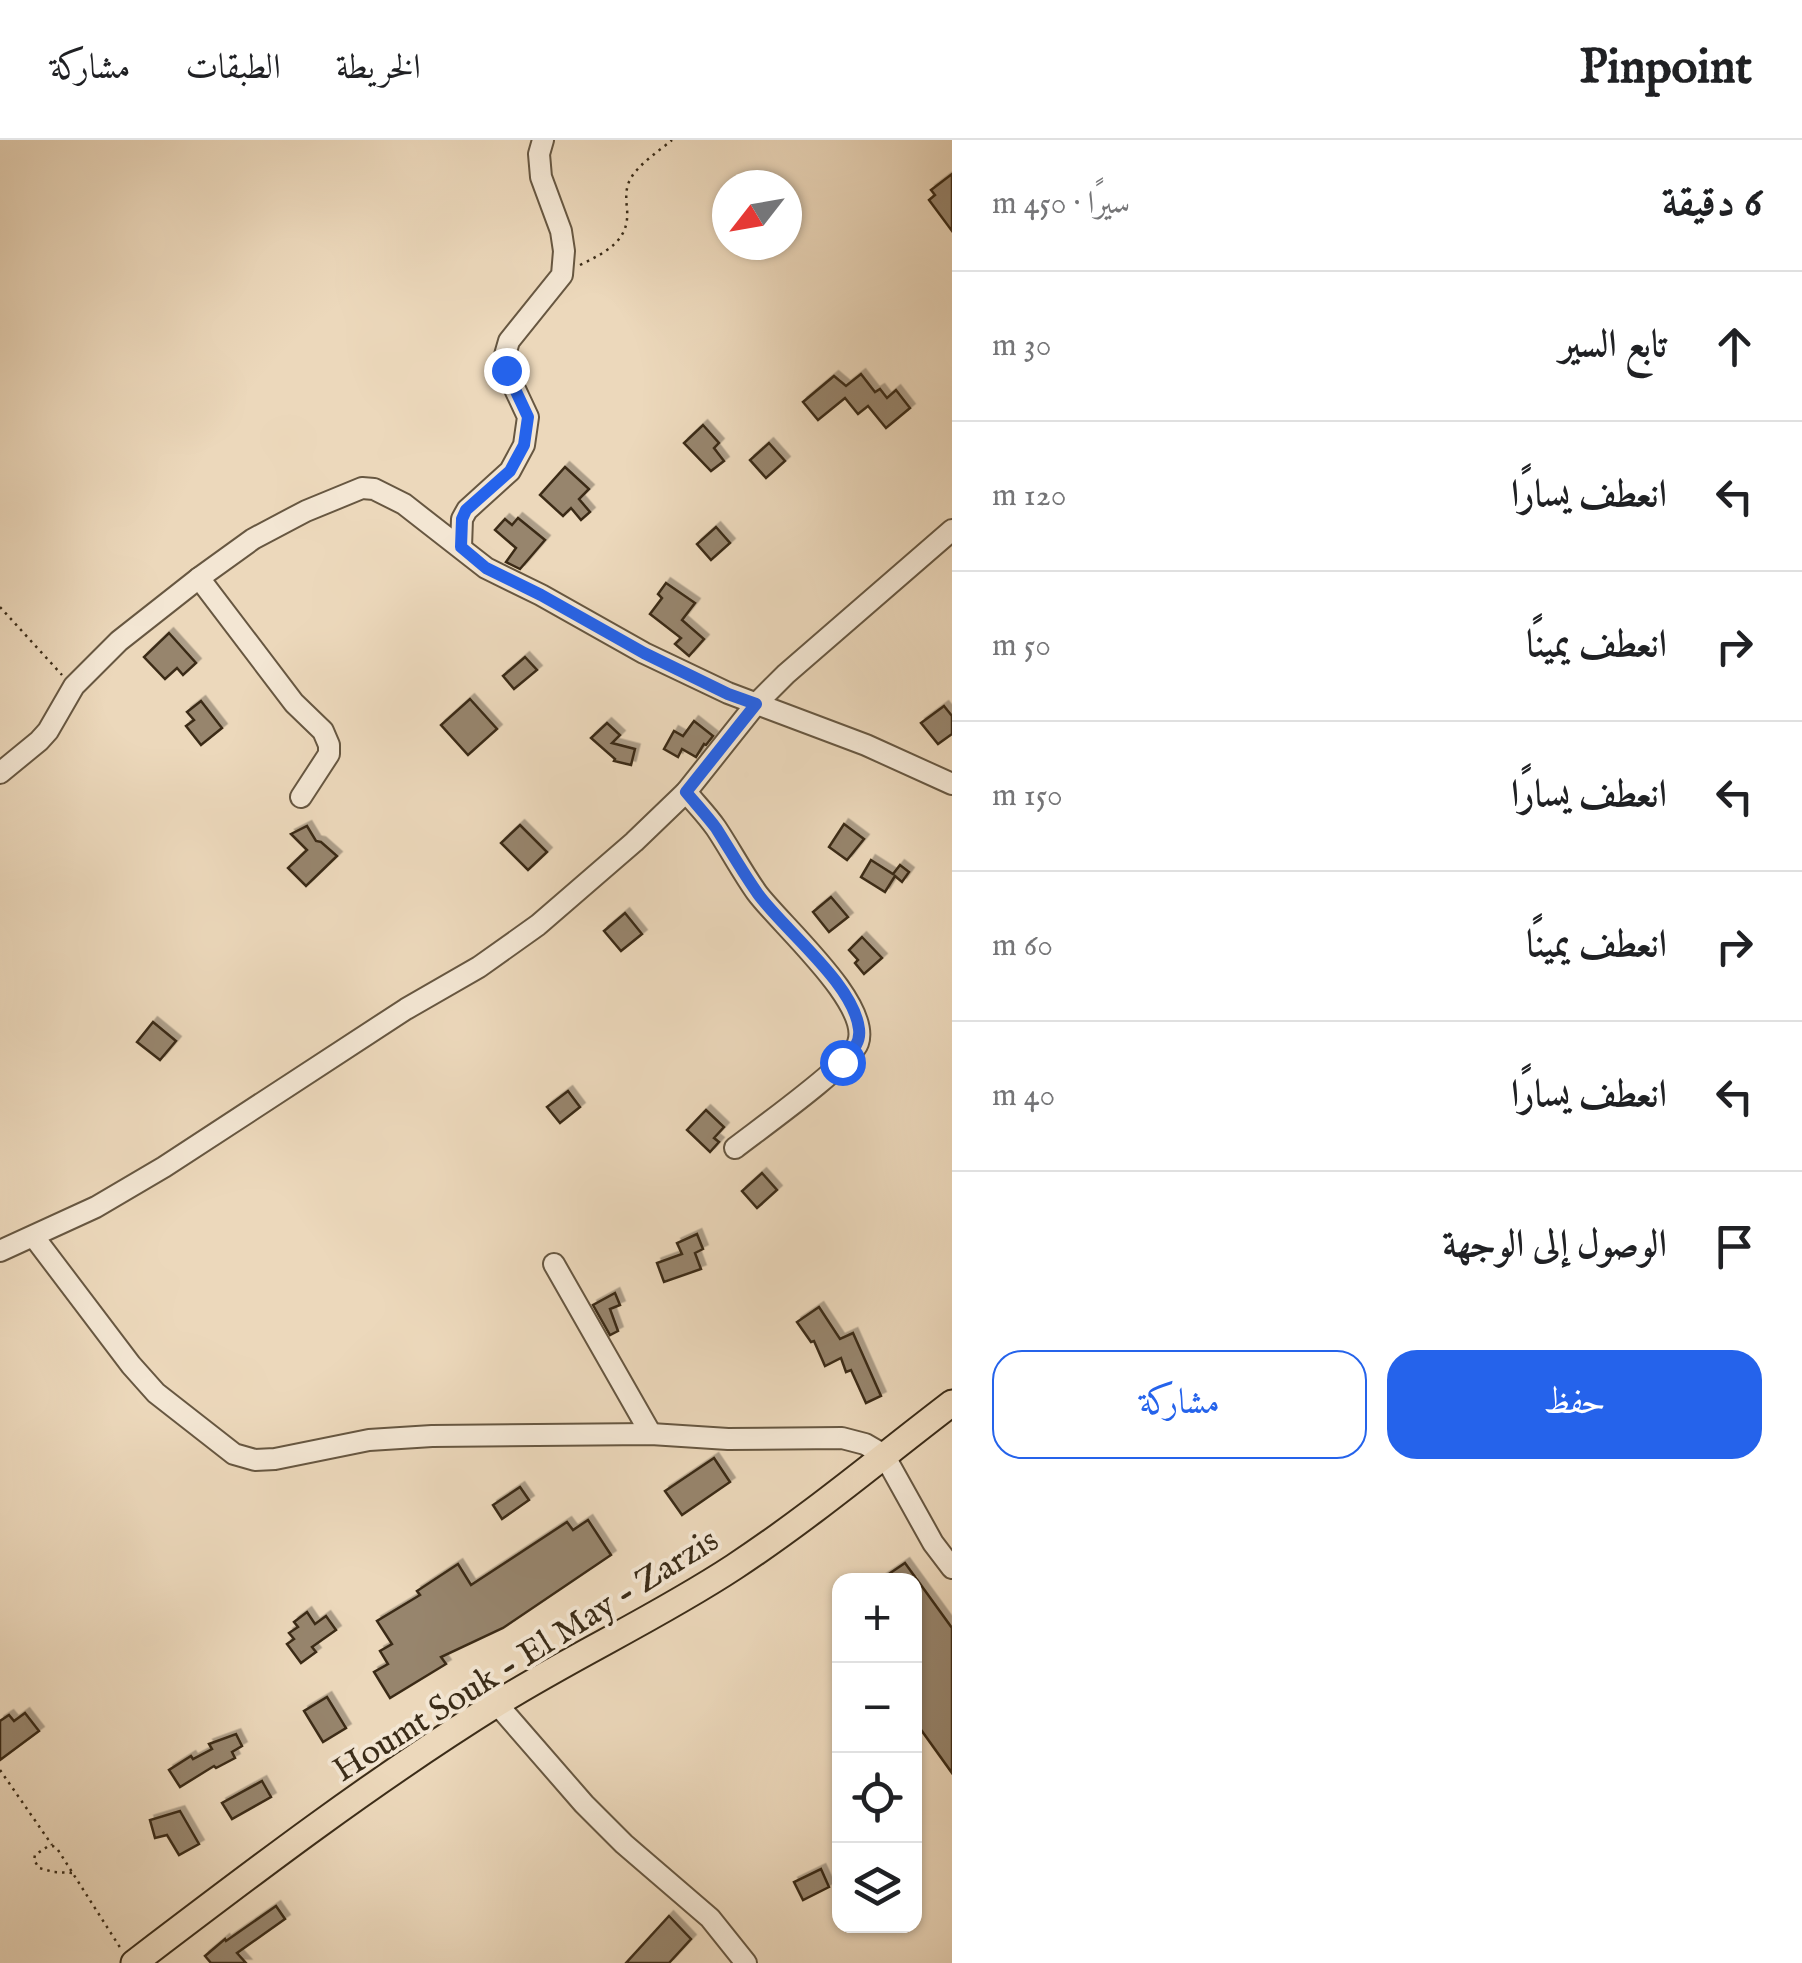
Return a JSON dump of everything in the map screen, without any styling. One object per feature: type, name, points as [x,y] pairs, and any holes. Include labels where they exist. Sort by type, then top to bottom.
[{"type":"main road","name":"Houmt Souk - El May - Zarzis","points":[[127,1956],[497,1704],[659,1614],[734,1567],[952,1403]]},
{"type":"street","points":[[461,547],[466,510],[510,471],[524,445],[528,417],[506,370],[505,355],[510,341],[562,275],[564,251],[560,231],[542,176],[539,154],[543,140]]},
{"type":"street","points":[[0,772],[48,731],[74,686],[119,642],[199,578],[254,538],[362,488],[374,489],[404,504],[486,568],[644,653],[728,694],[866,745],[952,784]]},
{"type":"street","points":[[0,1250],[96,1207],[164,1167],[406,1009],[492,958],[550,915],[686,792],[756,704],[786,674],[952,530]]},
{"type":"street","points":[[199,578],[294,703],[323,731],[329,754],[301,797]]},
{"type":"street","points":[[686,792],[714,826],[758,895],[840,988],[854,1011],[859,1029],[858,1044],[842,1062],[735,1148]]},
{"type":"street","points":[[34,1237],[156,1394],[234,1454],[255,1460],[370,1440],[432,1436],[650,1434],[728,1439],[842,1438],[865,1444],[884,1455],[933,1543],[952,1568]]},
{"type":"street","points":[[554,1264],[650,1434]]},
{"type":"street","points":[[497,1704],[584,1804],[710,1918],[746,1963]]},
{"type":"path","points":[[562,275],[601,254],[624,235],[628,222],[626,194],[632,174],[672,140]]},
{"type":"path","points":[[0,607],[49,664],[74,686]]},
{"type":"path","points":[[0,1770],[127,1956]]},
{"type":"path","points":[[0,1776],[7,1779]]},
{"type":"path","points":[[52,1846],[35,1855],[39,1868],[72,1872]]},
{"type":"building","points":[[952,174],[952,231],[929,200],[935,195],[931,190]]},
{"type":"building","points":[[861,374],[875,392],[880,389],[887,398],[896,390],[910,408],[886,428],[868,406],[858,414],[845,398],[818,420],[803,402],[834,376],[846,386]]},
{"type":"building","points":[[703,425],[719,443],[714,448],[724,461],[711,471],[684,443]]},
{"type":"building","points":[[769,443],[785,461],[766,478],[750,460]]},
{"type":"building","points":[[565,467],[589,489],[579,499],[590,512],[581,520],[571,508],[563,516],[540,495]]},
{"type":"building","points":[[518,518],[545,540],[520,569],[506,562],[516,548],[495,530],[505,519],[512,525]]},
{"type":"building","points":[[716,527],[730,543],[711,560],[697,544]]},
{"type":"building","points":[[666,583],[695,603],[682,620],[704,639],[689,656],[675,644],[681,638],[650,614],[662,598],[658,594]]},
{"type":"building","points":[[169,633],[196,663],[183,675],[177,668],[165,679],[144,657]]},
{"type":"building","points":[[525,657],[537,670],[514,689],[503,676]]},
{"type":"building","points":[[470,699],[497,729],[468,755],[441,725]]},
{"type":"building","points":[[201,701],[222,728],[201,745],[186,726],[194,720],[187,712]]},
{"type":"building","points":[[944,706],[952,716],[952,734],[938,744],[921,723]]},
{"type":"building","points":[[694,721],[713,736],[696,757],[682,749],[678,757],[664,749],[674,731],[683,736]]},
{"type":"building","points":[[607,723],[620,735],[612,743],[635,749],[631,765],[614,761],[591,738]]},
{"type":"building","points":[[844,824],[864,839],[847,860],[829,847]]},
{"type":"building","points":[[520,825],[547,852],[528,870],[501,843]]},
{"type":"building","points":[[307,826],[316,841],[337,856],[306,886],[288,868],[307,850],[291,834]]},
{"type":"building","points":[[871,860],[893,874],[900,865],[909,872],[902,882],[895,876],[885,892],[861,877]]},
{"type":"building","points":[[831,897],[848,917],[829,932],[813,912]]},
{"type":"building","points":[[625,913],[642,934],[621,951],[604,931]]},
{"type":"building","points":[[862,937],[882,958],[864,974],[849,950]]},
{"type":"building","points":[[153,1022],[176,1041],[160,1060],[137,1042]]},
{"type":"building","points":[[568,1091],[580,1107],[560,1123],[547,1107]]},
{"type":"building","points":[[706,1110],[724,1127],[714,1138],[719,1142],[710,1152],[687,1130]]},
{"type":"building","points":[[762,1173],[777,1190],[757,1208],[742,1191]]},
{"type":"building","points":[[697,1234],[703,1249],[695,1253],[701,1269],[664,1282],[657,1263],[682,1254],[677,1243]]},
{"type":"building","points":[[615,1293],[620,1305],[610,1309],[618,1331],[610,1335],[593,1305]]},
{"type":"building","points":[[819,1307],[840,1339],[853,1333],[881,1396],[866,1403],[841,1358],[825,1366],[814,1341],[797,1322]]},
{"type":"building","points":[[714,1458],[730,1482],[682,1515],[665,1491]]},
{"type":"building","points":[[520,1487],[529,1500],[502,1519],[493,1505]]},
{"type":"building","points":[[588,1520],[611,1555],[503,1628],[441,1657],[446,1664],[390,1698],[374,1672],[388,1664],[380,1651],[392,1644],[377,1621],[420,1595],[417,1591],[458,1564],[471,1585],[567,1522],[573,1530]]},
{"type":"building","points":[[905,1563],[912,1573],[890,1573]]},
{"type":"building","points":[[922,1587],[952,1628],[952,1773],[922,1731]]},
{"type":"building","points":[[307,1612],[315,1624],[326,1616],[336,1630],[312,1647],[316,1652],[301,1663],[287,1644],[294,1639],[289,1633],[298,1627],[294,1622]]},
{"type":"building","points":[[327,1697],[346,1728],[323,1742],[304,1711]]},
{"type":"building","points":[[25,1713],[39,1731],[0,1760],[0,1721],[9,1715],[14,1721]]},
{"type":"building","points":[[236,1734],[242,1746],[232,1752],[235,1758],[180,1787],[169,1770],[212,1749],[209,1744]]},
{"type":"building","points":[[262,1781],[271,1797],[232,1819],[222,1803]]},
{"type":"building","points":[[180,1811],[199,1844],[179,1855],[167,1835],[155,1838],[150,1820]]},
{"type":"building","points":[[821,1869],[829,1887],[803,1900],[794,1882]]},
{"type":"building","points":[[276,1906],[285,1919],[237,1953],[246,1963],[211,1963],[205,1956],[225,1939]]},
{"type":"building","points":[[669,1916],[691,1939],[669,1963],[626,1963]]},
{"type":"route","points":[[506,370],[528,417],[524,445],[510,471],[466,510],[461,547],[486,568],[644,653],[756,704],[686,792],[714,826],[758,895],[822,964],[854,1011],[858,1044],[842,1062]]}]
